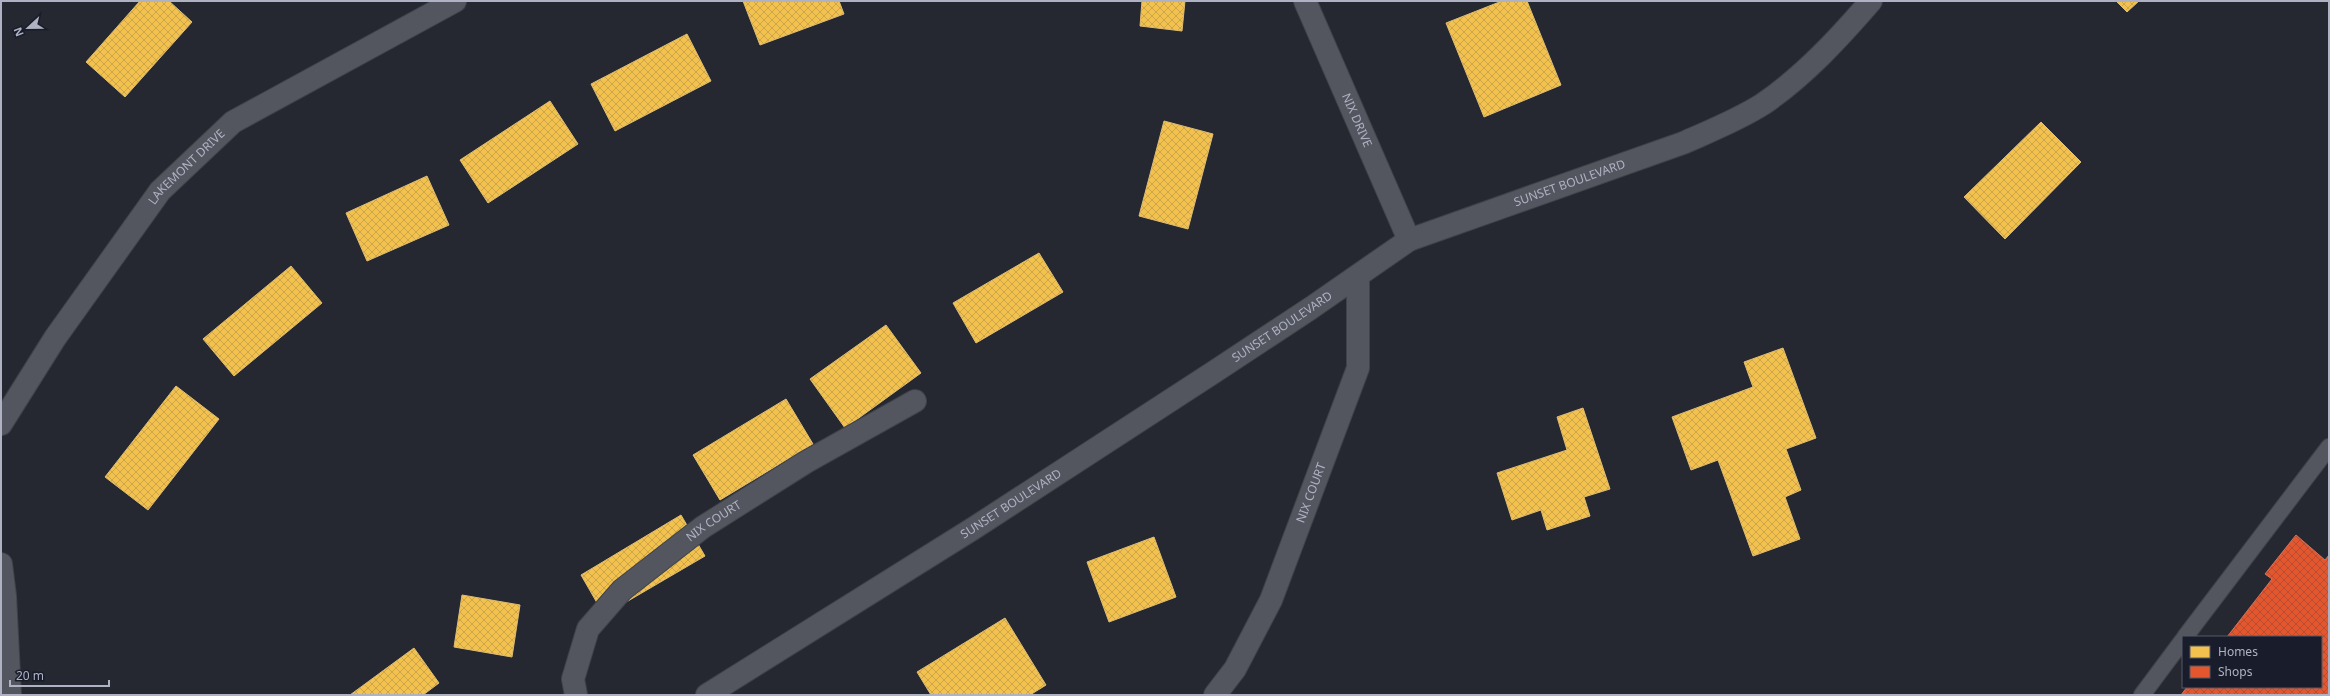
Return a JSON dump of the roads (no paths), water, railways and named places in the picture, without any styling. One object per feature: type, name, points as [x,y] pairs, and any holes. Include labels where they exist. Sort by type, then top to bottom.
[{"type":"street","name":"LAKEMONT DRIVE","points":[[1,424],[55,338],[160,191],[233,122],[455,1]]},
{"type":"street","name":"NIX DRIVE","points":[[1305,1],[1409,240]]},
{"type":"street","name":"SUNSET BOULEVARD","points":[[707,695],[980,523],[1358,276],[1409,240],[1683,143],[1722,126],[1762,104],[1791,82],[1844,32],[1871,1]]},
{"type":"street","name":"NIX COURT","points":[[1215,695],[1235,669],[1271,600],[1358,368],[1358,276]]},
{"type":"street","name":"NIX COURT","points":[[576,695],[573,679],[588,629],[622,590],[703,528],[806,462],[915,401]]},
{"type":"street","points":[[1,564],[5,596],[10,695]]},
{"type":"lane","points":[[2187,636],[2329,447]]},
{"type":"lane","points":[[2142,695],[2182,641]]}]
